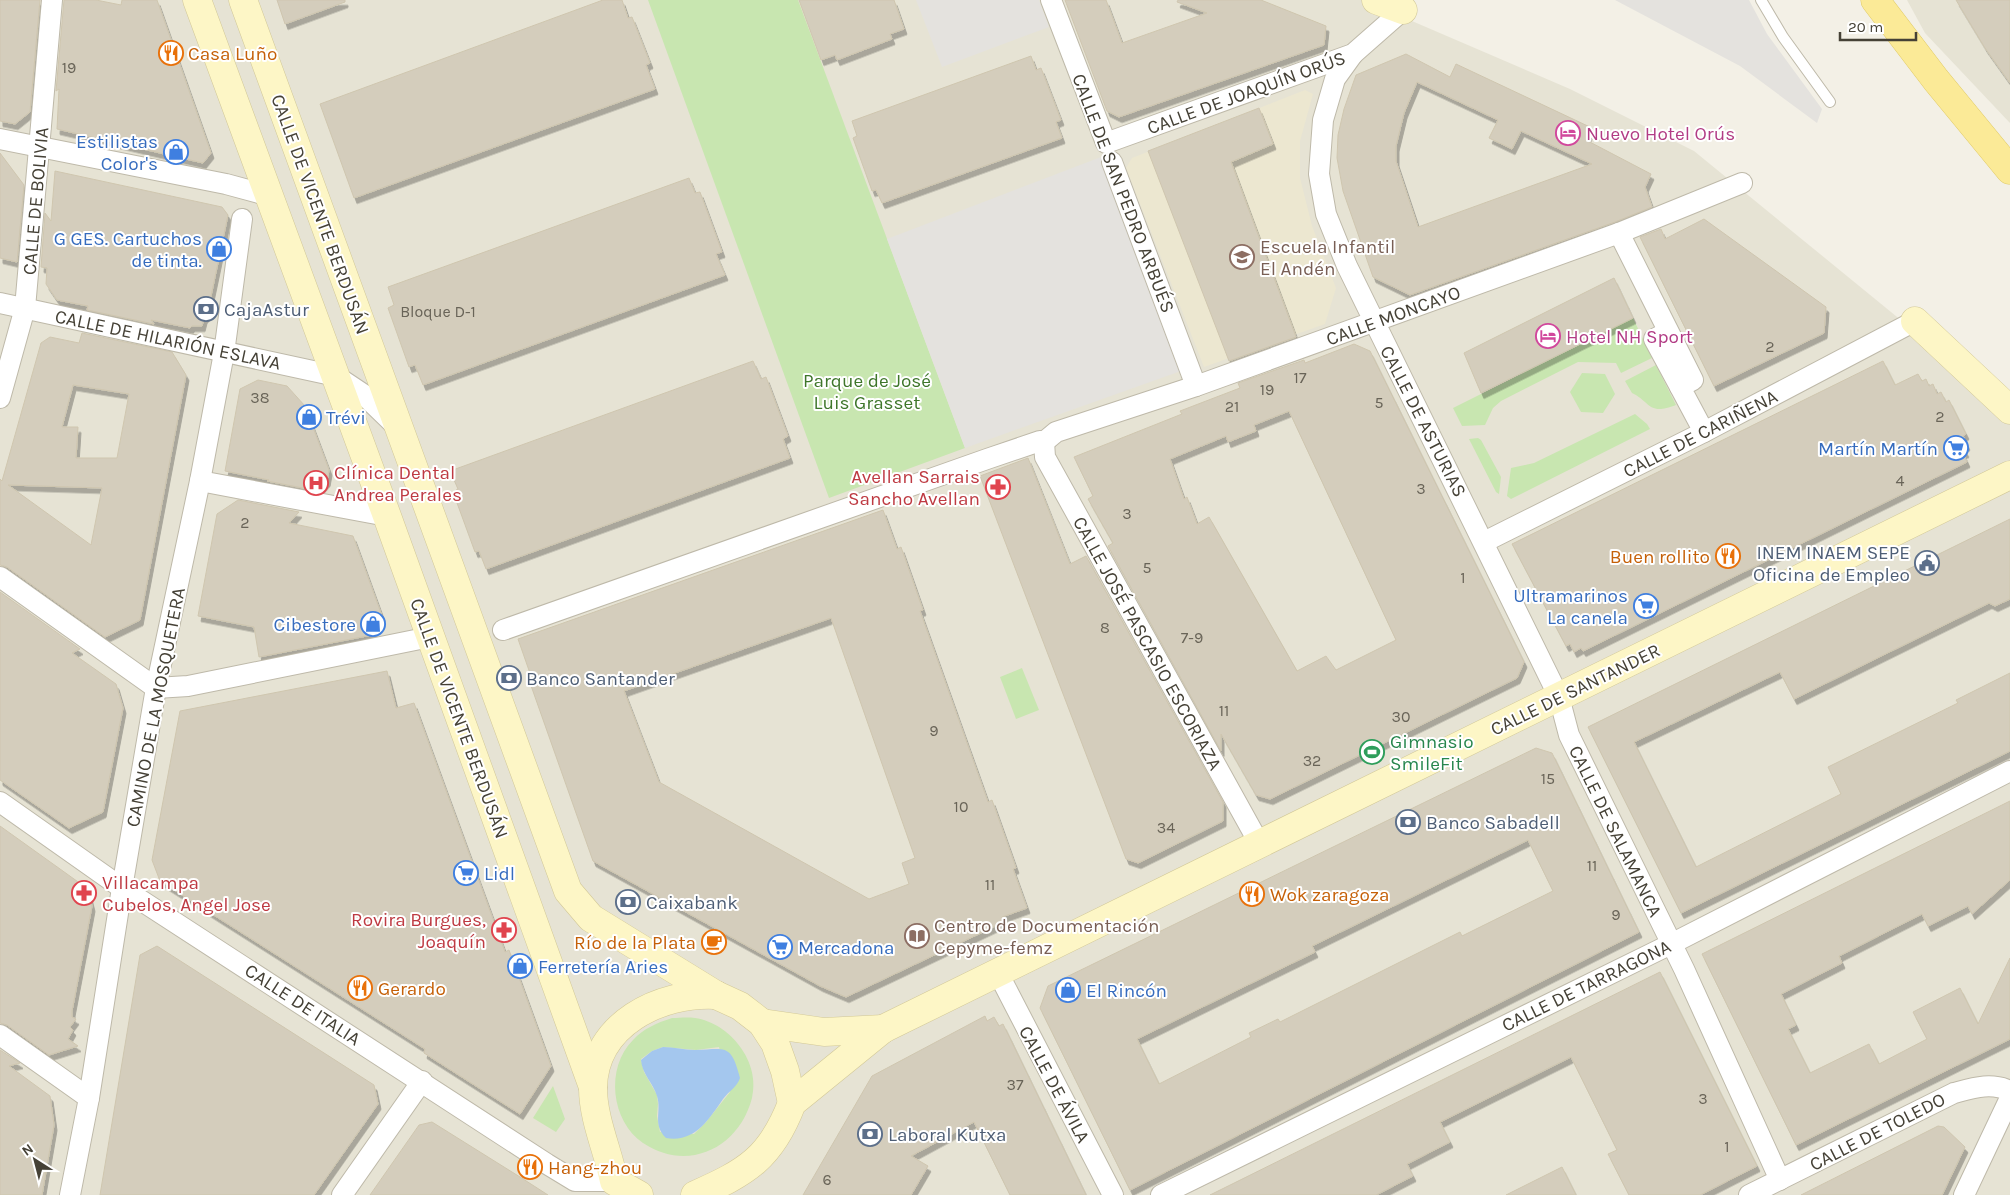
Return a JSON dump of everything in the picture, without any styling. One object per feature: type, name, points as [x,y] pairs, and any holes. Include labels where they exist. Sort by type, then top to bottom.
[{"type":"main road","name":"CALLE DE VICENTE BERDUSÁN","points":[[197,0],[336,376],[593,1087]]},
{"type":"main road","name":"CALLE DE VICENTE BERDUSÁN","points":[[243,0],[568,890],[591,918],[716,995],[740,1006],[762,1023]]},
{"type":"main road","points":[[1376,0],[1403,10]]},
{"type":"main road","points":[[1875,0],[1936,80],[2010,170]]},
{"type":"main road","points":[[1915,321],[2010,410]]},
{"type":"main road","name":"CALLE DE SANTANDER","points":[[883,1029],[2006,476]]},
{"type":"main road","points":[[639,1195],[612,1188],[595,1111],[593,1087],[597,1065],[606,1044],[623,1024],[636,1014],[651,1006],[683,996],[716,995]]},
{"type":"main road","points":[[762,1023],[824,1032],[883,1029]]},
{"type":"main road","points":[[762,1023],[770,1033],[779,1052],[787,1077],[792,1103]]},
{"type":"main road","points":[[695,1195],[730,1180],[755,1163],[772,1144],[792,1103],[883,1029]]},
{"type":"street","name":"CALLE DE BOLIVIA","points":[[0,398],[25,308],[52,0]]},
{"type":"street","name":"CALLE DE SAN PEDRO ARBUÉS","points":[[1051,0],[1196,386]]},
{"type":"street","name":"CALLE DE JOAQUÍN ORÚS","points":[[1109,152],[1353,54],[1403,10]]},
{"type":"street","name":"CALLE DE ASTURIAS","points":[[1353,54],[1335,79],[1323,120],[1319,174],[1326,214],[1347,266],[1484,542],[1558,698]]},
{"type":"street","points":[[0,139],[226,184],[270,196]]},
{"type":"street","name":"CALLE MONCAYO","points":[[503,630],[1005,453],[1040,441],[1044,442],[1056,432],[1196,386],[1374,322],[1618,233],[1742,183]]},
{"type":"street","name":"CAMINO DE LA MOSQUETERA","points":[[70,1195],[89,1098],[156,688],[200,481],[224,353],[242,219]]},
{"type":"street","points":[[1618,233],[1693,380],[1680,387],[1704,432]]},
{"type":"street","name":"CALLE DE HILARIÓN ESLAVA","points":[[0,303],[336,376]]},
{"type":"street","name":"CALLE DE CARIÑENA","points":[[1484,542],[1704,432],[1915,321]]},
{"type":"street","name":"CALLE DE VICENTE BERDUSÁN","points":[[336,376],[363,394],[398,428]]},
{"type":"street","name":"CALLE JOSÉ PASCASIO ESCORIAZA","points":[[1044,442],[1044,457],[1259,843]]},
{"type":"street","points":[[200,481],[387,516]]},
{"type":"street","points":[[0,576],[156,688],[188,686],[430,637]]},
{"type":"street","name":"CALLE DE SALAMANCA","points":[[1558,698],[1569,735],[1671,944],[1780,1180]]},
{"type":"street","name":"CALLE DE TARRAGONA","points":[[1161,1195],[1671,944],[2010,771]]},
{"type":"street","name":"CALLE DE ITALIA","points":[[0,802],[122,888],[576,1181],[612,1188]]},
{"type":"street","name":"CALLE DE ÁVILA","points":[[998,972],[1113,1195]]},
{"type":"street","points":[[0,1035],[89,1098]]},
{"type":"street","points":[[342,1195],[422,1081]]},
{"type":"street","name":"CALLE DE TOLEDO","points":[[1749,1195],[1954,1092],[1982,1086],[1995,1086],[2010,1091]]},
{"type":"street","points":[[1964,1195],[2010,1098]]},
{"type":"lane","points":[[1761,0],[1783,37],[1830,102]]},
{"type":"shaded area","points":[[0,0],[1363,0],[1570,89],[1694,151],[1913,330],[2010,416],[2010,1195],[0,1195]]},
{"type":"shaded area","points":[[916,0],[1039,0],[1049,27],[942,67]]},
{"type":"shaded area","points":[[1615,0],[1749,0],[1767,34],[1822,109],[1817,123],[1740,66]]},
{"type":"shaded area","points":[[1907,0],[2010,0],[2010,123],[1925,33]]},
{"type":"shaded area","name":"Escuela Infantil El Andén","points":[[1305,90],[1313,94],[1300,141],[1300,178],[1312,226],[1336,288],[1325,324],[1204,367],[1126,168],[1132,158]]},
{"type":"shaded area","points":[[1101,157],[1181,371],[965,448],[887,239]]},
{"type":"green space","name":"Parque de José Luis Grasset","points":[[648,0],[798,0],[965,448],[829,498]]},
{"type":"green space","points":[[1633,318],[1652,358],[1621,373],[1616,363],[1578,362],[1501,401],[1493,408],[1485,425],[1462,426],[1453,408]]},
{"type":"green space","points":[[1656,365],[1676,405],[1660,409],[1651,407],[1632,393],[1625,381]]},
{"type":"green space","points":[[1582,373],[1605,374],[1615,394],[1603,413],[1581,412],[1570,392]]},
{"type":"green space","points":[[1635,414],[1650,429],[1511,499],[1507,496],[1511,468],[1534,463]]},
{"type":"green space","points":[[1478,438],[1481,440],[1501,477],[1499,494],[1496,492],[1469,439]]},
{"type":"green space","points":[[1022,668],[1039,710],[1016,719],[1000,677]]},
{"type":"green space","points":[[672,1018],[695,1018],[708,1021],[720,1028],[740,1046],[752,1071],[754,1084],[752,1098],[745,1116],[736,1130],[724,1142],[710,1150],[694,1155],[677,1156],[660,1152],[643,1143],[624,1122],[618,1108],[615,1079],[618,1065],[624,1052],[642,1032],[651,1026]],"holes":[[[663,1047],[696,1050],[719,1047],[730,1092],[694,1134],[660,1132],[657,1116],[657,1095],[644,1072],[641,1059],[652,1051]]]},
{"type":"green space","points":[[553,1086],[565,1119],[556,1132],[533,1118]]},
{"type":"water","points":[[663,1047],[691,1050],[726,1050],[734,1059],[740,1078],[700,1128],[685,1137],[676,1139],[666,1138],[659,1128],[657,1096],[643,1070],[641,1060],[652,1051]]},
{"type":"building","points":[[0,0],[40,0],[30,112],[15,124],[0,121]]},
{"type":"building","points":[[64,0],[96,0],[121,5],[122,0],[157,0],[211,153],[203,163],[57,129],[59,89],[56,91]]},
{"type":"building","points":[[277,0],[345,0],[345,2],[285,24]]},
{"type":"building","points":[[603,0],[622,0],[628,18],[632,17],[650,63],[646,65],[655,89],[354,198],[320,104]]},
{"type":"building","points":[[799,0],[894,0],[904,29],[890,34],[892,39],[837,60],[835,55],[821,60]]},
{"type":"building","points":[[1065,0],[1106,0],[1122,43],[1207,13],[1177,2],[1178,0],[1261,0],[1326,26],[1324,45],[1119,117],[1107,111]]},
{"type":"building","points":[[1956,0],[2010,0],[2010,83],[1985,48]]},
{"type":"building","points":[[1406,54],[1450,77],[1456,64],[1592,128],[1586,140],[1651,174],[1645,187],[1652,207],[1410,295],[1373,277],[1343,191],[1337,158],[1338,135],[1344,109],[1356,75]],"holes":[[[1417,82],[1498,120],[1489,138],[1512,149],[1521,131],[1592,164],[1418,227],[1396,161],[1396,146],[1404,113]]]},
{"type":"building","points":[[1031,56],[1036,70],[1041,68],[1061,120],[1056,122],[1062,138],[882,203],[876,190],[872,191],[853,138],[857,136],[852,121]]},
{"type":"building","points":[[1259,108],[1273,144],[1231,162],[1296,337],[1229,361],[1148,151]]},
{"type":"building","points":[[0,153],[24,185],[17,262],[0,258]]},
{"type":"building","points":[[55,171],[222,207],[228,215],[207,315],[202,326],[192,326],[190,328],[151,320],[154,324],[87,310],[88,306],[57,300],[46,284],[47,268],[41,267],[45,213],[51,221]]},
{"type":"building","points":[[689,178],[695,193],[700,192],[722,252],[716,254],[725,275],[423,385],[415,365],[409,367],[388,308],[394,305],[388,287]]},
{"type":"building","points":[[1704,219],[1826,307],[1824,333],[1714,386],[1640,237],[1661,229],[1665,239]]},
{"type":"building","name":"Hotel NH Sport","points":[[1614,278],[1633,318],[1481,393],[1464,353]]},
{"type":"building","points":[[82,333],[172,352],[186,375],[140,620],[105,637],[7,567],[0,565],[0,479],[2,481],[41,343],[50,337],[79,343]],"holes":[[[73,385],[129,394],[117,458],[76,458],[78,427],[62,427]],[[8,485],[102,488],[91,545]]]},
{"type":"building","points":[[1354,344],[1370,351],[1524,662],[1517,678],[1270,799],[1256,795],[1221,734],[1221,751],[1108,546],[1113,543],[1088,499],[1093,496],[1074,457],[1182,414],[1180,411],[1240,388],[1238,383],[1304,360],[1305,363]],"holes":[[[1289,411],[1396,640],[1336,670],[1326,656],[1297,671],[1209,517],[1197,524],[1187,497],[1184,499],[1170,459],[1226,436],[1228,442],[1256,431],[1254,425]]]},
{"type":"building","points":[[753,361],[761,379],[766,377],[788,436],[783,439],[790,458],[486,569],[479,551],[475,552],[453,492],[458,489],[450,471]]},
{"type":"building","points":[[1883,361],[1895,385],[1918,374],[1922,381],[1926,379],[1929,386],[1933,384],[1937,394],[1941,392],[1946,402],[1949,400],[1966,434],[1963,436],[1967,445],[1963,447],[1966,452],[1963,453],[1967,462],[1583,651],[1581,648],[1574,652],[1570,644],[1566,646],[1512,544]]},
{"type":"building","points":[[258,380],[287,386],[305,406],[329,470],[327,481],[318,491],[225,471],[240,389]]},
{"type":"building","points":[[1028,458],[1070,564],[1086,556],[1223,802],[1223,821],[1138,863],[1126,859],[980,476]]},
{"type":"building","points":[[238,500],[299,512],[289,523],[353,536],[382,616],[372,635],[259,657],[254,627],[198,616],[217,514]]},
{"type":"building","points":[[883,510],[897,549],[901,547],[923,610],[920,611],[988,802],[992,800],[1016,868],[1013,869],[1027,908],[1002,917],[1004,922],[846,997],[820,986],[593,861],[529,680],[532,679],[518,639]],"holes":[[[831,618],[915,858],[902,863],[909,884],[869,899],[659,782],[624,691]]]},
{"type":"building","points":[[2010,519],[2010,599],[1995,606],[1989,603],[1794,699],[1780,672],[1634,742],[1696,867],[1841,794],[1828,767],[1958,703],[1956,700],[2010,673],[2010,751],[1681,913],[1588,727]]},
{"type":"building","points":[[0,592],[80,649],[72,653],[116,684],[123,708],[103,812],[69,828],[0,780]]},
{"type":"building","points":[[387,671],[396,708],[414,703],[505,952],[509,950],[551,1066],[520,1114],[424,1053],[425,1049],[160,881],[152,860],[180,711]]},
{"type":"building","points":[[1536,748],[1552,753],[1639,932],[1130,1190],[1040,1008],[1048,986]],"holes":[[[1528,840],[1553,891],[1462,936],[1460,932],[1280,1022],[1278,1019],[1249,1033],[1251,1037],[1159,1084],[1137,1039],[1315,952],[1312,946]]]},
{"type":"building","points":[[2010,801],[2010,880],[1972,914],[1968,906],[1928,926],[1922,914],[1839,956],[1842,963],[1781,994],[1796,1025],[1788,1029],[1810,1073],[1869,1044],[1879,1064],[1927,1039],[1913,1012],[1960,988],[1978,1024],[2010,958],[2010,1039],[1796,1145],[1702,954]]},
{"type":"building","points":[[0,826],[81,884],[89,894],[92,906],[72,1011],[72,1017],[76,1019],[70,1027],[73,1030],[68,1039],[78,1046],[49,1055],[7,1025],[0,1023]]},
{"type":"building","points":[[157,946],[374,1085],[378,1104],[314,1195],[100,1195],[140,955]]},
{"type":"building","points":[[1660,972],[1757,1166],[1700,1195],[1629,1195],[1608,1154],[1617,1150],[1571,1057],[1440,1122],[1450,1142],[1407,1164],[1413,1176],[1376,1195],[1210,1195]]},
{"type":"building","points":[[985,1016],[987,1021],[994,1017],[999,1026],[1003,1024],[1086,1195],[1010,1195],[974,1122],[911,1156],[928,1166],[911,1195],[803,1195],[872,1076]]},
{"type":"building","points":[[0,1050],[20,1063],[9,1066],[50,1096],[54,1125],[42,1195],[0,1195]]},
{"type":"building","points":[[432,1122],[548,1195],[370,1195],[419,1125]]},
{"type":"building","points":[[1938,1126],[1944,1127],[1965,1147],[1942,1195],[1801,1195]]},
{"type":"building","points":[[1562,1167],[1576,1195],[1506,1195]]},
{"type":"place","name":"Casa Luño","points":[[171,53]]},
{"type":"place","name":"Nuevo Hotel Orús","points":[[1568,133]]},
{"type":"place","name":"Estilistas Color's","points":[[176,152]]},
{"type":"place","name":"G GES. Cartuchos de tinta.","points":[[219,249]]},
{"type":"place","name":"Escuela Infantil El Andén","points":[[1242,257]]},
{"type":"place","name":"CajaAstur","points":[[206,309]]},
{"type":"place","name":"Hotel NH Sport","points":[[1548,336]]},
{"type":"place","name":"Trévi","points":[[309,417]]},
{"type":"place","name":"Martín Martín","points":[[1956,448]]},
{"type":"place","name":"Clínica Dental Andrea Perales","points":[[316,483]]},
{"type":"place","name":"Avellan Sarrais Sancho Avellan","points":[[998,487]]},
{"type":"place","name":"Buen rollito","points":[[1728,556]]},
{"type":"place","name":"INEM INAEM SEPE Oficina de Empleo","points":[[1927,563]]},
{"type":"place","name":"Ultramarinos La canela","points":[[1646,606]]},
{"type":"place","name":"Cibestore","points":[[373,624]]},
{"type":"place","name":"Banco Santander","points":[[509,678]]},
{"type":"place","name":"Gimnasio SmileFit","points":[[1372,752]]},
{"type":"place","name":"Banco Sabadell","points":[[1408,822]]},
{"type":"place","name":"Lidl","points":[[466,873]]},
{"type":"place","name":"Villacampa Cubelos, Angel Jose","points":[[84,893]]},
{"type":"place","name":"Wok zaragoza","points":[[1252,894]]},
{"type":"place","name":"Caixabank","points":[[628,902]]},
{"type":"place","name":"Rovira Burgues, Joaquín","points":[[504,930]]},
{"type":"place","name":"Centro de Documentación Cepyme-femz","points":[[917,936]]},
{"type":"place","name":"Río de la Plata","points":[[714,942]]},
{"type":"place","name":"Mercadona","points":[[780,947]]},
{"type":"place","name":"Ferretería Aries","points":[[520,966]]},
{"type":"place","name":"Gerardo","points":[[360,988]]},
{"type":"place","name":"El Rincón","points":[[1068,990]]},
{"type":"place","name":"Laboral Kutxa","points":[[870,1134]]},
{"type":"place","name":"Hang-zhou","points":[[530,1167]]}]
